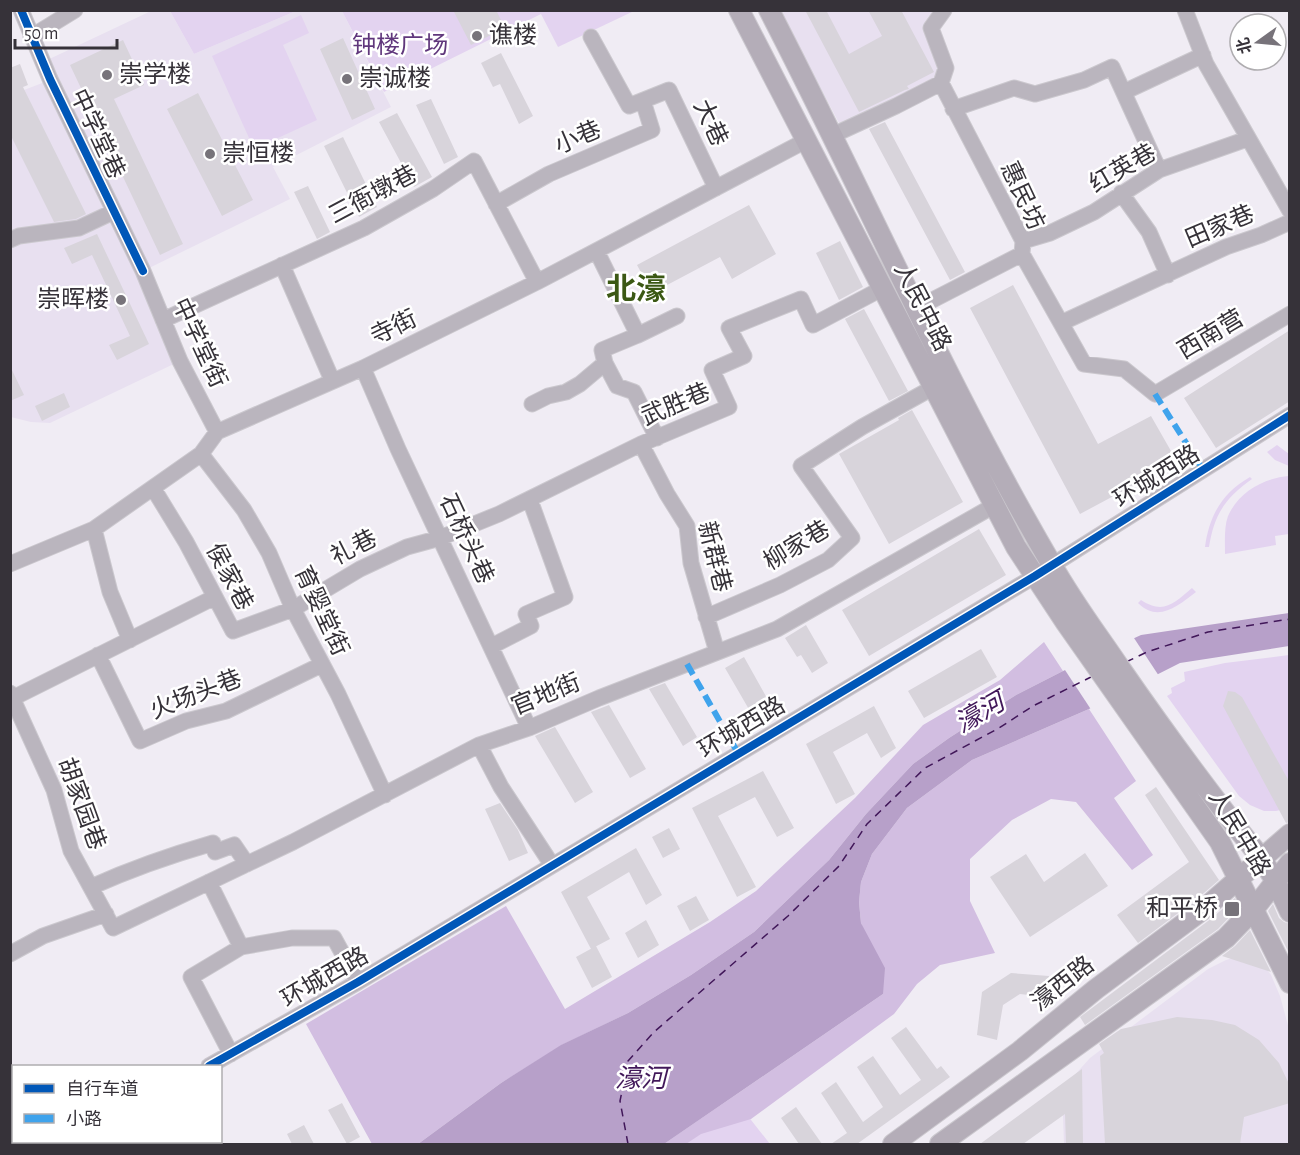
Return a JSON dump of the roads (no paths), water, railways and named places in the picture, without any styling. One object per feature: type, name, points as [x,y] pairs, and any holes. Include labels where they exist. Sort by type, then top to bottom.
[{"type":"main road","name":"人民中路","points":[[739,10],[1016,547],[1035,576],[1074,617]]},
{"type":"main road","name":"人民中路","points":[[770,10],[917,308],[1007,485],[1052,566],[1074,617]]},
{"type":"main road","points":[[1074,617],[1139,711]]},
{"type":"main road","name":"人民中路","points":[[1139,711],[1261,858],[1275,880],[1290,912]]},
{"type":"main road","name":"人民中路","points":[[1139,711],[1220,842],[1290,983]]},
{"type":"main road","name":"濠西路","points":[[893,1144],[1020,1051],[1096,989],[1205,908],[1290,834]]},
{"type":"main road","points":[[940,1144],[1226,938],[1254,909],[1290,863]]},
{"type":"street","name":"中学堂巷","points":[[21,10],[31,37],[143,271]]},
{"type":"street","points":[[31,37],[75,10]]},
{"type":"street","points":[[831,136],[941,83],[946,68],[932,28],[944,10]]},
{"type":"street","points":[[1185,10],[1203,55],[1290,211]]},
{"type":"street","points":[[591,37],[629,106],[643,101]]},
{"type":"street","points":[[1124,92],[1203,55]]},
{"type":"street","points":[[953,109],[1014,88],[1035,94],[1084,80],[1112,67],[1159,170]]},
{"type":"street","name":"惠民坊","points":[[941,83],[1060,323],[1084,364],[1124,369],[1155,394]]},
{"type":"street","name":"大巷","points":[[643,101],[669,90],[716,188]]},
{"type":"street","name":"小巷","points":[[496,204],[549,174],[652,130],[643,101]]},
{"type":"street","name":"红英巷","points":[[917,308],[1022,248],[1094,212],[1120,193],[1159,170],[1248,139]]},
{"type":"street","name":"寺街","points":[[10,564],[94,529],[201,454],[217,432],[363,368],[537,282],[807,140]]},
{"type":"street","name":"三衙墩巷","points":[[163,320],[364,228],[433,189],[474,160],[537,282]]},
{"type":"street","name":"田家巷","points":[[1120,193],[1149,232],[1168,275]]},
{"type":"street","points":[[10,240],[19,236],[79,228],[113,212]]},
{"type":"street","name":"田家巷","points":[[1060,323],[1226,247],[1290,222]]},
{"type":"street","points":[[597,252],[638,335]]},
{"type":"street","points":[[282,265],[332,380]]},
{"type":"street","name":"中学堂街","points":[[143,271],[180,361],[217,432]]},
{"type":"street","name":"武胜巷","points":[[441,538],[530,500],[641,444],[729,407],[712,370],[744,356],[729,328],[801,299],[813,325],[883,288]]},
{"type":"street","name":"西南营","points":[[1155,394],[1290,314]]},
{"type":"street","points":[[657,438],[634,392],[617,386],[605,363],[602,350],[677,316]]},
{"type":"street","points":[[532,404],[548,396],[566,392],[580,384],[605,363]]},
{"type":"street","name":"石桥头巷","points":[[363,368],[398,449],[529,728]]},
{"type":"street","name":"柳家巷","points":[[706,617],[780,585],[828,560],[852,538],[801,466],[862,427],[934,387]]},
{"type":"street","name":"环城西路","points":[[211,1065],[358,982],[1052,566],[1290,415]]},
{"type":"street","name":"新群巷","points":[[641,444],[687,526],[691,563],[717,652]]},
{"type":"street","name":"育婴堂街","points":[[201,454],[244,510],[270,553],[293,609],[338,694],[385,795]]},
{"type":"street","name":"侯家巷","points":[[153,488],[186,542],[232,631],[293,609]]},
{"type":"street","points":[[492,646],[531,626],[526,614],[565,597],[530,500]]},
{"type":"street","name":"官地街","points":[[113,928],[385,795],[479,745],[529,728],[599,698],[777,629],[995,505]]},
{"type":"street","points":[[94,529],[110,592],[130,640]]},
{"type":"street","name":"礼巷","points":[[293,609],[360,569],[406,547],[441,538]]},
{"type":"street","points":[[12,695],[215,597]]},
{"type":"street","name":"火场头巷","points":[[98,655],[140,741],[186,722],[226,711],[321,665]]},
{"type":"street","name":"胡家园巷","points":[[12,695],[54,790],[71,851],[113,928]]},
{"type":"street","points":[[479,745],[501,787],[552,865]]},
{"type":"street","points":[[91,887],[168,856],[213,843],[215,852],[234,845],[247,864]]},
{"type":"street","points":[[209,882],[241,947]]},
{"type":"street","points":[[10,954],[44,936],[106,914]]},
{"type":"street","points":[[231,1054],[191,977],[241,947],[292,938],[334,938],[358,982]]},
{"type":"water","name":"濠河","points":[[1289,613],[1289,646],[1180,663],[1089,709],[972,760],[907,808],[872,854],[861,882],[859,902],[861,923],[885,968],[883,994],[664,1144],[418,1144],[501,1083],[561,1045],[628,1013],[691,975],[754,932],[829,860],[866,814],[913,764],[1016,695],[1141,635]]},
{"type":"place","name":"谯楼","points":[[477,36]]},
{"type":"place","name":"崇学楼","points":[[107,75]]},
{"type":"place","name":"崇诚楼","points":[[347,79]]},
{"type":"place","name":"崇恒楼","points":[[210,154]]},
{"type":"place","name":"崇晖楼","points":[[121,300]]},
{"type":"place","name":"和平桥","points":[[1232,909]]},
{"type":"district","name":"北濠","points":[[636,290]]},
{"type":"park label","name":"钟楼广场","points":[[400,46]]}]
